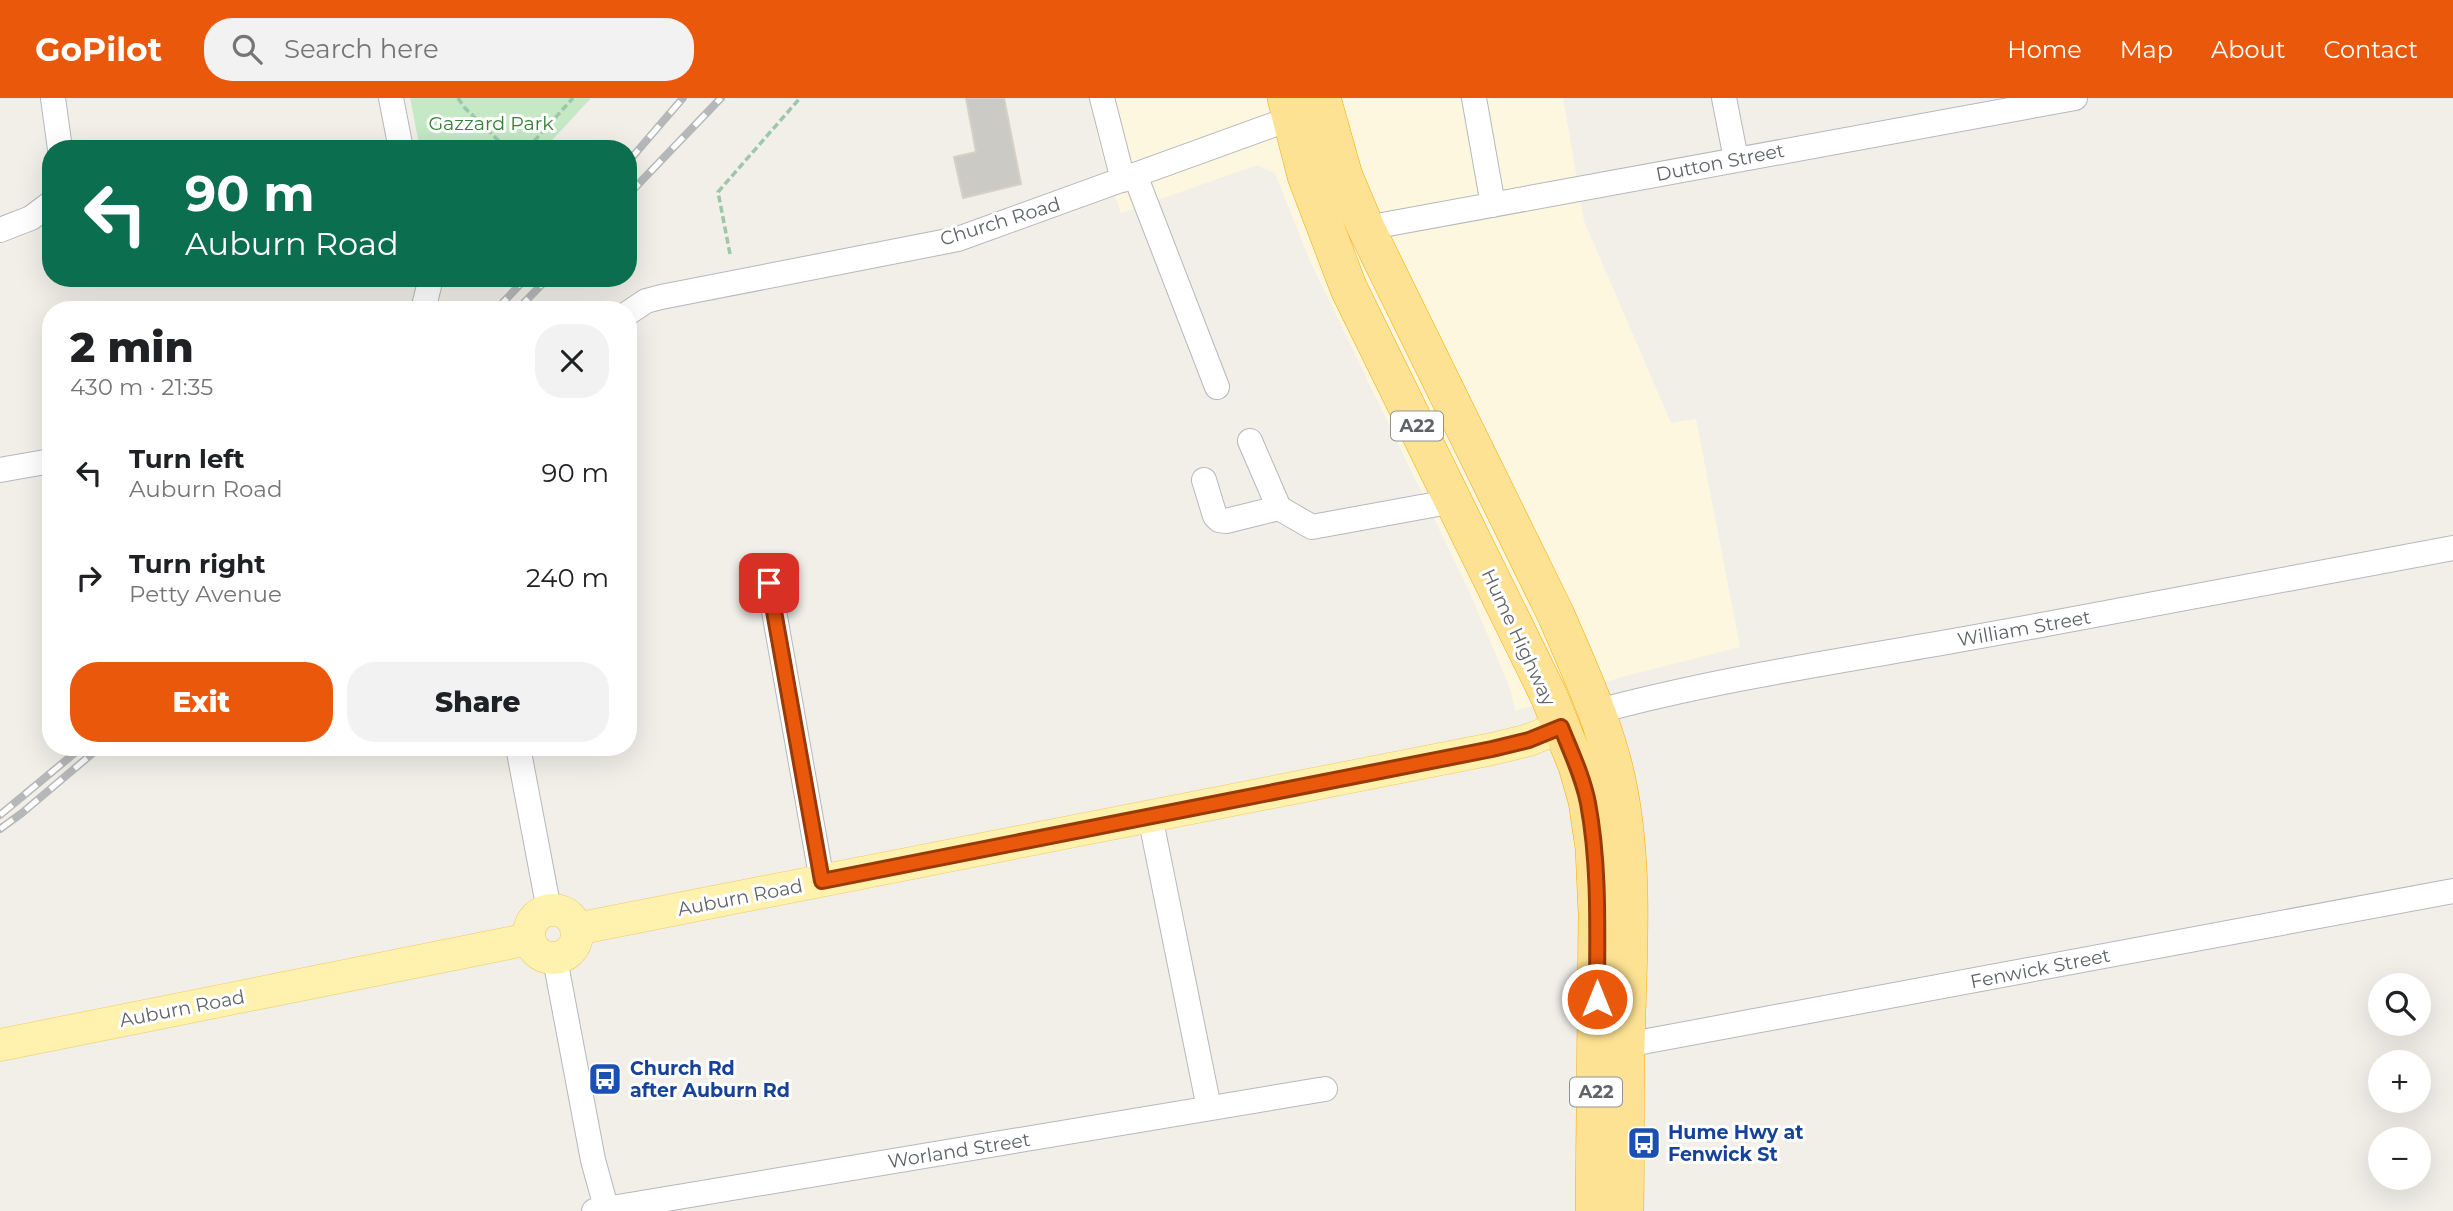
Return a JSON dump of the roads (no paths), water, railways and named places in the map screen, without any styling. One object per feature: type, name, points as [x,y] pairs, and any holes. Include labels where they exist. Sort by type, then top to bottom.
[{"type":"highway","name":"Hume Highway","points":[[1323,103],[1344,176],[1366,228],[1556,615],[1584,679],[1611,756],[1619,790],[1628,873],[1625,1211]]},
{"type":"highway","name":"Hume Highway","points":[[1288,109],[1306,176],[1349,289],[1501,596],[1561,727],[1577,766],[1587,801],[1594,849],[1597,914],[1594,1211]]},
{"type":"highway","points":[[1561,727],[1595,712]]},
{"type":"main road","name":"Auburn Road","points":[[576,929],[1492,749],[1529,740],[1561,727]]},
{"type":"main road","points":[[549,910],[568,914],[576,929],[576,938],[570,951],[555,959],[537,953],[529,939],[529,929],[537,915],[549,910]]},
{"type":"main road","name":"Auburn Road","points":[[0,1045],[529,939]]},
{"type":"street","points":[[53,98],[59,140]]},
{"type":"street","points":[[391,98],[399,140]]},
{"type":"street","points":[[1102,98],[1129,178],[1217,387]]},
{"type":"street","points":[[1474,98],[1493,205]]},
{"type":"street","points":[[1724,98],[1736,159]]},
{"type":"street","name":"Dutton Street","points":[[1366,228],[2075,98]]},
{"type":"street","name":"Church Road","points":[[637,307],[661,297],[958,239],[1129,178],[1288,109],[1323,103]]},
{"type":"street","points":[[0,229],[31,218],[42,210]]},
{"type":"street","points":[[1250,440],[1279,508],[1312,527],[1454,501]]},
{"type":"street","points":[[0,470],[42,463]]},
{"type":"street","points":[[1204,480],[1215,516],[1219,520],[1226,521],[1279,508]]},
{"type":"street","name":"William Street","points":[[1595,712],[1668,693],[1743,678],[2453,548]]},
{"type":"street","points":[[769,583],[822,881]]},
{"type":"street","points":[[520,756],[549,910]]},
{"type":"street","points":[[1150,816],[1209,1108]]},
{"type":"street","name":"Fenwick Street","points":[[1626,1045],[2453,891]]},
{"type":"street","points":[[555,959],[602,1210]]},
{"type":"street","name":"Worland Street","points":[[602,1210],[1325,1089]]},
{"type":"railway","points":[[637,152],[683,98]]},
{"type":"railway","points":[[637,186],[721,98]]},
{"type":"railway","points":[[504,301],[518,287]]},
{"type":"railway","points":[[526,301],[539,287]]},
{"type":"railway","points":[[0,815],[71,756]]},
{"type":"railway","points":[[0,829],[89,756]]},
{"type":"place","name":"Church Rd after Auburn Rd","points":[[605,1079]]},
{"type":"place","name":"Hume Hwy at Fenwick St","points":[[1644,1143]]},
{"type":"park label","name":"Gazzard Park","points":[[491,123]]}]
